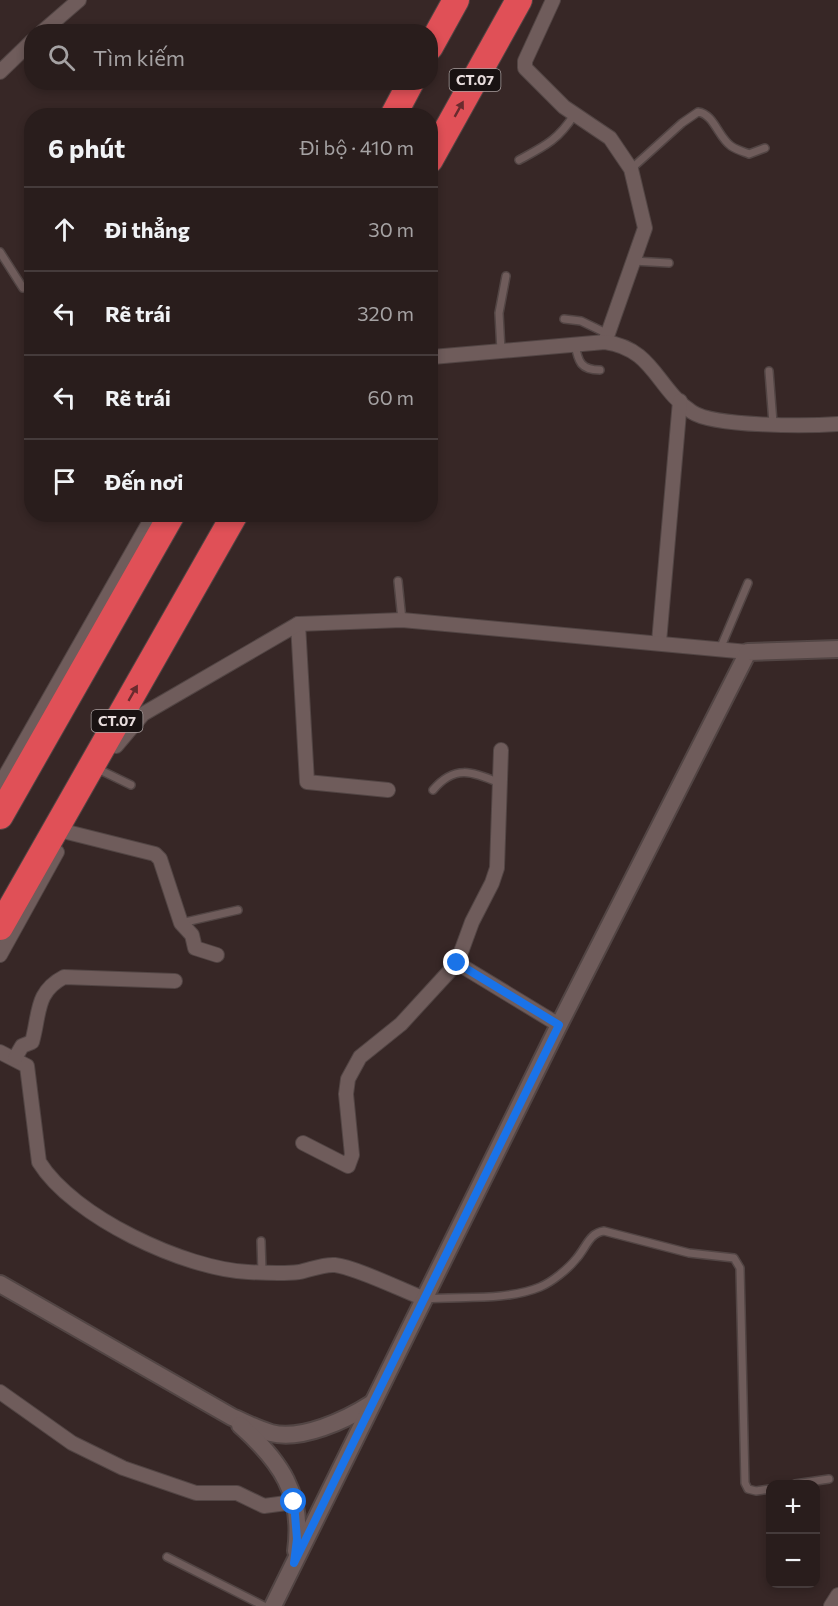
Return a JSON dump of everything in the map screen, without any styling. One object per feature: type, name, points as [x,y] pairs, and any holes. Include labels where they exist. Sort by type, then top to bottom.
[{"type":"highway","points":[[438,32],[456,0]]},
{"type":"highway","name":"CT.07","points":[[438,146],[519,0]]},
{"type":"highway","points":[[397,108],[407,90]]},
{"type":"highway","points":[[0,816],[167,522]]},
{"type":"highway","name":"CT.07","points":[[0,927],[230,522]]},
{"type":"street","points":[[51,24],[79,0]]},
{"type":"street","points":[[553,0],[525,61],[525,68],[528,74],[574,115],[610,138],[631,169],[645,228],[607,338]]},
{"type":"street","points":[[0,72],[24,49]]},
{"type":"street","points":[[438,356],[575,344],[607,338],[638,353],[680,401],[704,419],[838,424]]},
{"type":"street","points":[[659,642],[680,401]]},
{"type":"street","points":[[0,784],[149,522]]},
{"type":"street","points":[[0,955],[100,770],[125,733],[143,714],[298,624],[402,620],[748,652],[838,649]]},
{"type":"street","points":[[298,624],[307,782],[313,785],[388,790]]},
{"type":"street","points":[[273,1606],[559,1025],[748,652]]},
{"type":"street","points":[[303,1143],[348,1166],[352,1155],[346,1094],[348,1079],[360,1057],[401,1024],[457,963],[496,868],[501,750]]},
{"type":"street","points":[[67,832],[155,854],[160,859],[181,923],[192,935],[197,950],[217,955]]},
{"type":"street","points":[[457,963],[559,1025]]},
{"type":"street","points":[[15,1058],[22,1046],[32,1042],[44,992],[51,983],[64,977],[175,981]]},
{"type":"street","points":[[0,1052],[27,1066],[39,1162],[62,1190],[115,1228],[147,1244],[219,1268],[297,1272],[337,1266],[425,1299]]},
{"type":"street","points":[[0,1284],[232,1417],[272,1433],[286,1434],[344,1421],[372,1404]]},
{"type":"street","points":[[0,1392],[72,1443],[123,1468],[196,1493],[237,1493],[264,1506],[294,1502]]},
{"type":"street","points":[[232,1417],[265,1447],[279,1466],[294,1502],[297,1539],[294,1563]]},
{"type":"street","points":[[831,1606],[838,1595]]},
{"type":"lane","points":[[631,169],[682,123],[698,112],[710,118],[722,138],[732,146],[750,154],[765,148]]},
{"type":"lane","points":[[519,160],[550,144],[559,136],[574,115]]},
{"type":"lane","points":[[0,252],[23,288]]},
{"type":"lane","points":[[633,261],[669,263]]},
{"type":"lane","points":[[501,351],[499,313],[506,276]]},
{"type":"lane","points":[[564,319],[581,321],[607,338]]},
{"type":"lane","points":[[575,344],[579,363],[588,370],[600,370]]},
{"type":"lane","points":[[769,371],[773,423]]},
{"type":"lane","points":[[398,581],[402,620]]},
{"type":"lane","points":[[720,650],[748,583]]},
{"type":"lane","points":[[100,770],[132,785]]},
{"type":"lane","points":[[434,790],[442,780],[468,772],[499,783]]},
{"type":"lane","points":[[181,923],[238,909]]},
{"type":"lane","points":[[425,1299],[496,1296],[541,1286],[576,1259],[597,1232],[604,1231],[689,1253],[734,1258],[740,1268],[745,1483],[748,1489],[766,1490]]},
{"type":"lane","points":[[261,1240],[262,1272]]},
{"type":"lane","points":[[820,1481],[829,1479]]},
{"type":"lane","points":[[167,1557],[264,1606]]},
{"type":"route","points":[[294,1502],[297,1539],[294,1563],[559,1025],[457,963]]}]
